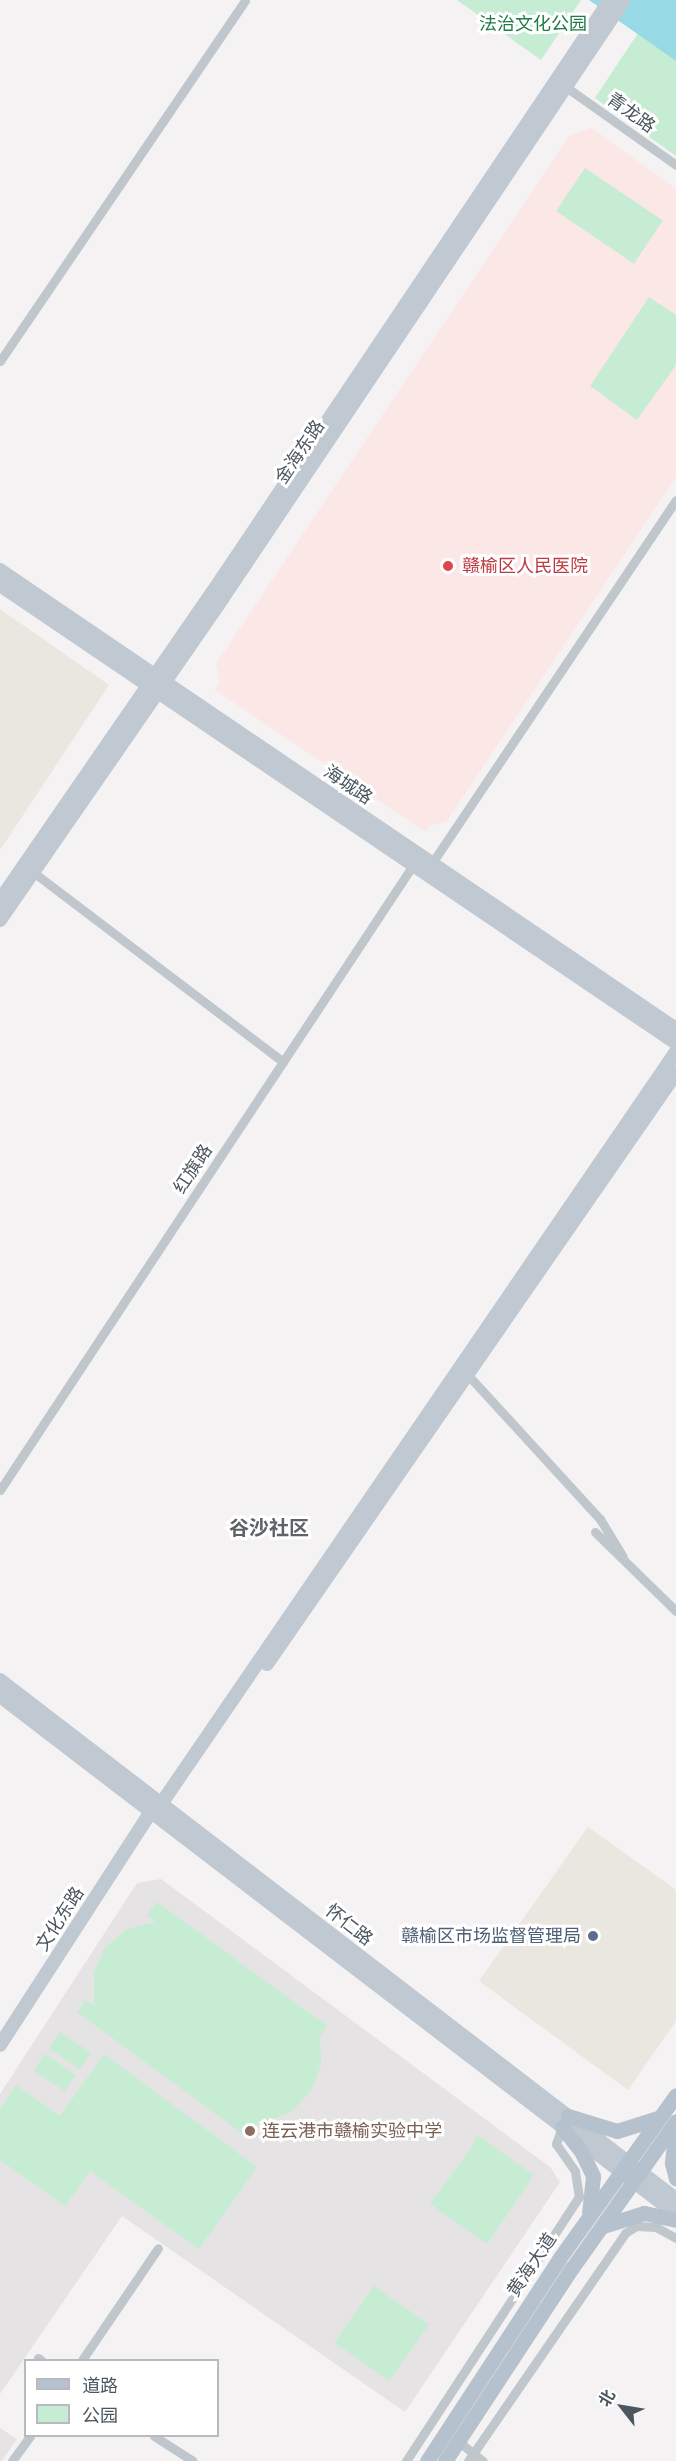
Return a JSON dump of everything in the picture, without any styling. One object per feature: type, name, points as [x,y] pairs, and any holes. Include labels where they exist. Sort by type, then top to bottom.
[{"type":"main road","name":"金海东路","points":[[0,900],[156,684],[566,87],[598,29],[610,0]]},
{"type":"main road","name":"金海东路","points":[[0,920],[156,684],[598,29],[624,0]]},
{"type":"main road","name":"海城路","points":[[0,570],[156,684],[413,865],[676,1043]]},
{"type":"main road","name":"海城路","points":[[0,585],[432,864],[676,1029]]},
{"type":"main road","points":[[160,1808],[676,1052]]},
{"type":"main road","points":[[160,1808],[467,1374],[676,1073]]},
{"type":"main road","name":"怀仁路","points":[[0,1680],[160,1808],[631,2172],[676,2214]]},
{"type":"main road","name":"怀仁路","points":[[0,1696],[160,1808]]},
{"type":"main road","name":"文化东路","points":[[0,2046],[160,1808]]},
{"type":"main road","name":"黄海大道","points":[[445,2461],[600,2228],[660,2117],[676,2095]]},
{"type":"main road","points":[[565,2122],[617,2132],[642,2126],[660,2117]]},
{"type":"main road","name":"黄海大道","points":[[427,2461],[588,2218],[676,2121]]},
{"type":"main road","points":[[565,2122],[593,2176],[588,2218]]},
{"type":"main road","points":[[676,2128],[672,2163],[676,2179]]},
{"type":"main road","name":"怀仁路","points":[[631,2172],[676,2199]]},
{"type":"main road","points":[[600,2228],[644,2213],[676,2220]]},
{"type":"street","points":[[0,361],[245,0]]},
{"type":"street","name":"青龙路","points":[[566,87],[676,165]]},
{"type":"street","points":[[432,864],[676,500]]},
{"type":"street","name":"红旗路","points":[[0,1490],[413,865]]},
{"type":"street","points":[[33,872],[283,1062]]},
{"type":"street","points":[[467,1374],[600,1519],[623,1557]]},
{"type":"street","points":[[595,1532],[676,1611]]},
{"type":"street","points":[[406,2461],[579,2197],[575,2171],[556,2144],[565,2122]]},
{"type":"street","points":[[470,2457],[625,2233],[636,2226],[656,2227],[676,2238]]},
{"type":"street","points":[[83,2359],[158,2248]]},
{"type":"street","points":[[12,2461],[29,2437]]},
{"type":"street","points":[[156,2437],[193,2461]]},
{"type":"street","points":[[458,2441],[470,2457],[483,2461]]},
{"type":"shaded area","name":"赣榆区人民医院","points":[[592,128],[676,189],[676,477],[447,821],[431,825],[426,832],[215,690],[220,683],[216,664],[570,135]]},
{"type":"shaded area","points":[[0,609],[109,685],[0,850]]},
{"type":"shaded area","name":"赣榆区市场监督管理局","points":[[588,1827],[676,1890],[676,2021],[628,2090],[479,1981]]},
{"type":"shaded area","name":"连云港市赣榆实验中学","points":[[161,1879],[550,2167],[560,2182],[405,2412],[122,2216],[0,2394],[0,2094],[137,1883]]},
{"type":"shaded area","points":[[0,2428],[17,2439],[2,2461],[0,2461]]},
{"type":"green space","name":"法治文化公园","points":[[457,0],[581,0],[541,60]]},
{"type":"green space","name":"法治文化公园","points":[[660,0],[676,0],[676,156],[595,98]]},
{"type":"green space","points":[[585,168],[663,221],[634,264],[556,211]]},
{"type":"green space","points":[[649,297],[676,315],[676,365],[637,420],[590,386]]},
{"type":"green space","points":[[157,1902],[327,2026],[320,2036],[321,2065],[311,2091],[291,2112],[255,2125],[247,2137],[77,2012],[85,2000],[94,2005],[94,1972],[105,1948],[127,1929],[155,1922],[147,1915]]},
{"type":"green space","points":[[60,2032],[91,2053],[79,2069],[49,2049]]},
{"type":"green space","points":[[45,2054],[76,2075],[64,2091],[34,2071]]},
{"type":"green space","points":[[104,2054],[257,2167],[199,2249],[90,2171],[65,2206],[0,2160],[0,2109],[16,2085],[60,2116]]},
{"type":"green space","points":[[477,2135],[534,2175],[487,2244],[430,2204],[472,2147]]},
{"type":"green space","points":[[374,2286],[429,2324],[389,2381],[334,2343]]},
{"type":"water","points":[[589,0],[676,0],[676,61]]},
{"type":"place","name":"赣榆区人民医院","points":[[448,566]]},
{"type":"place","name":"赣榆区市场监督管理局","points":[[593,1936]]},
{"type":"place","name":"连云港市赣榆实验中学","points":[[250,2131]]},
{"type":"district","name":"谷沙社区","points":[[269,1528]]}]
